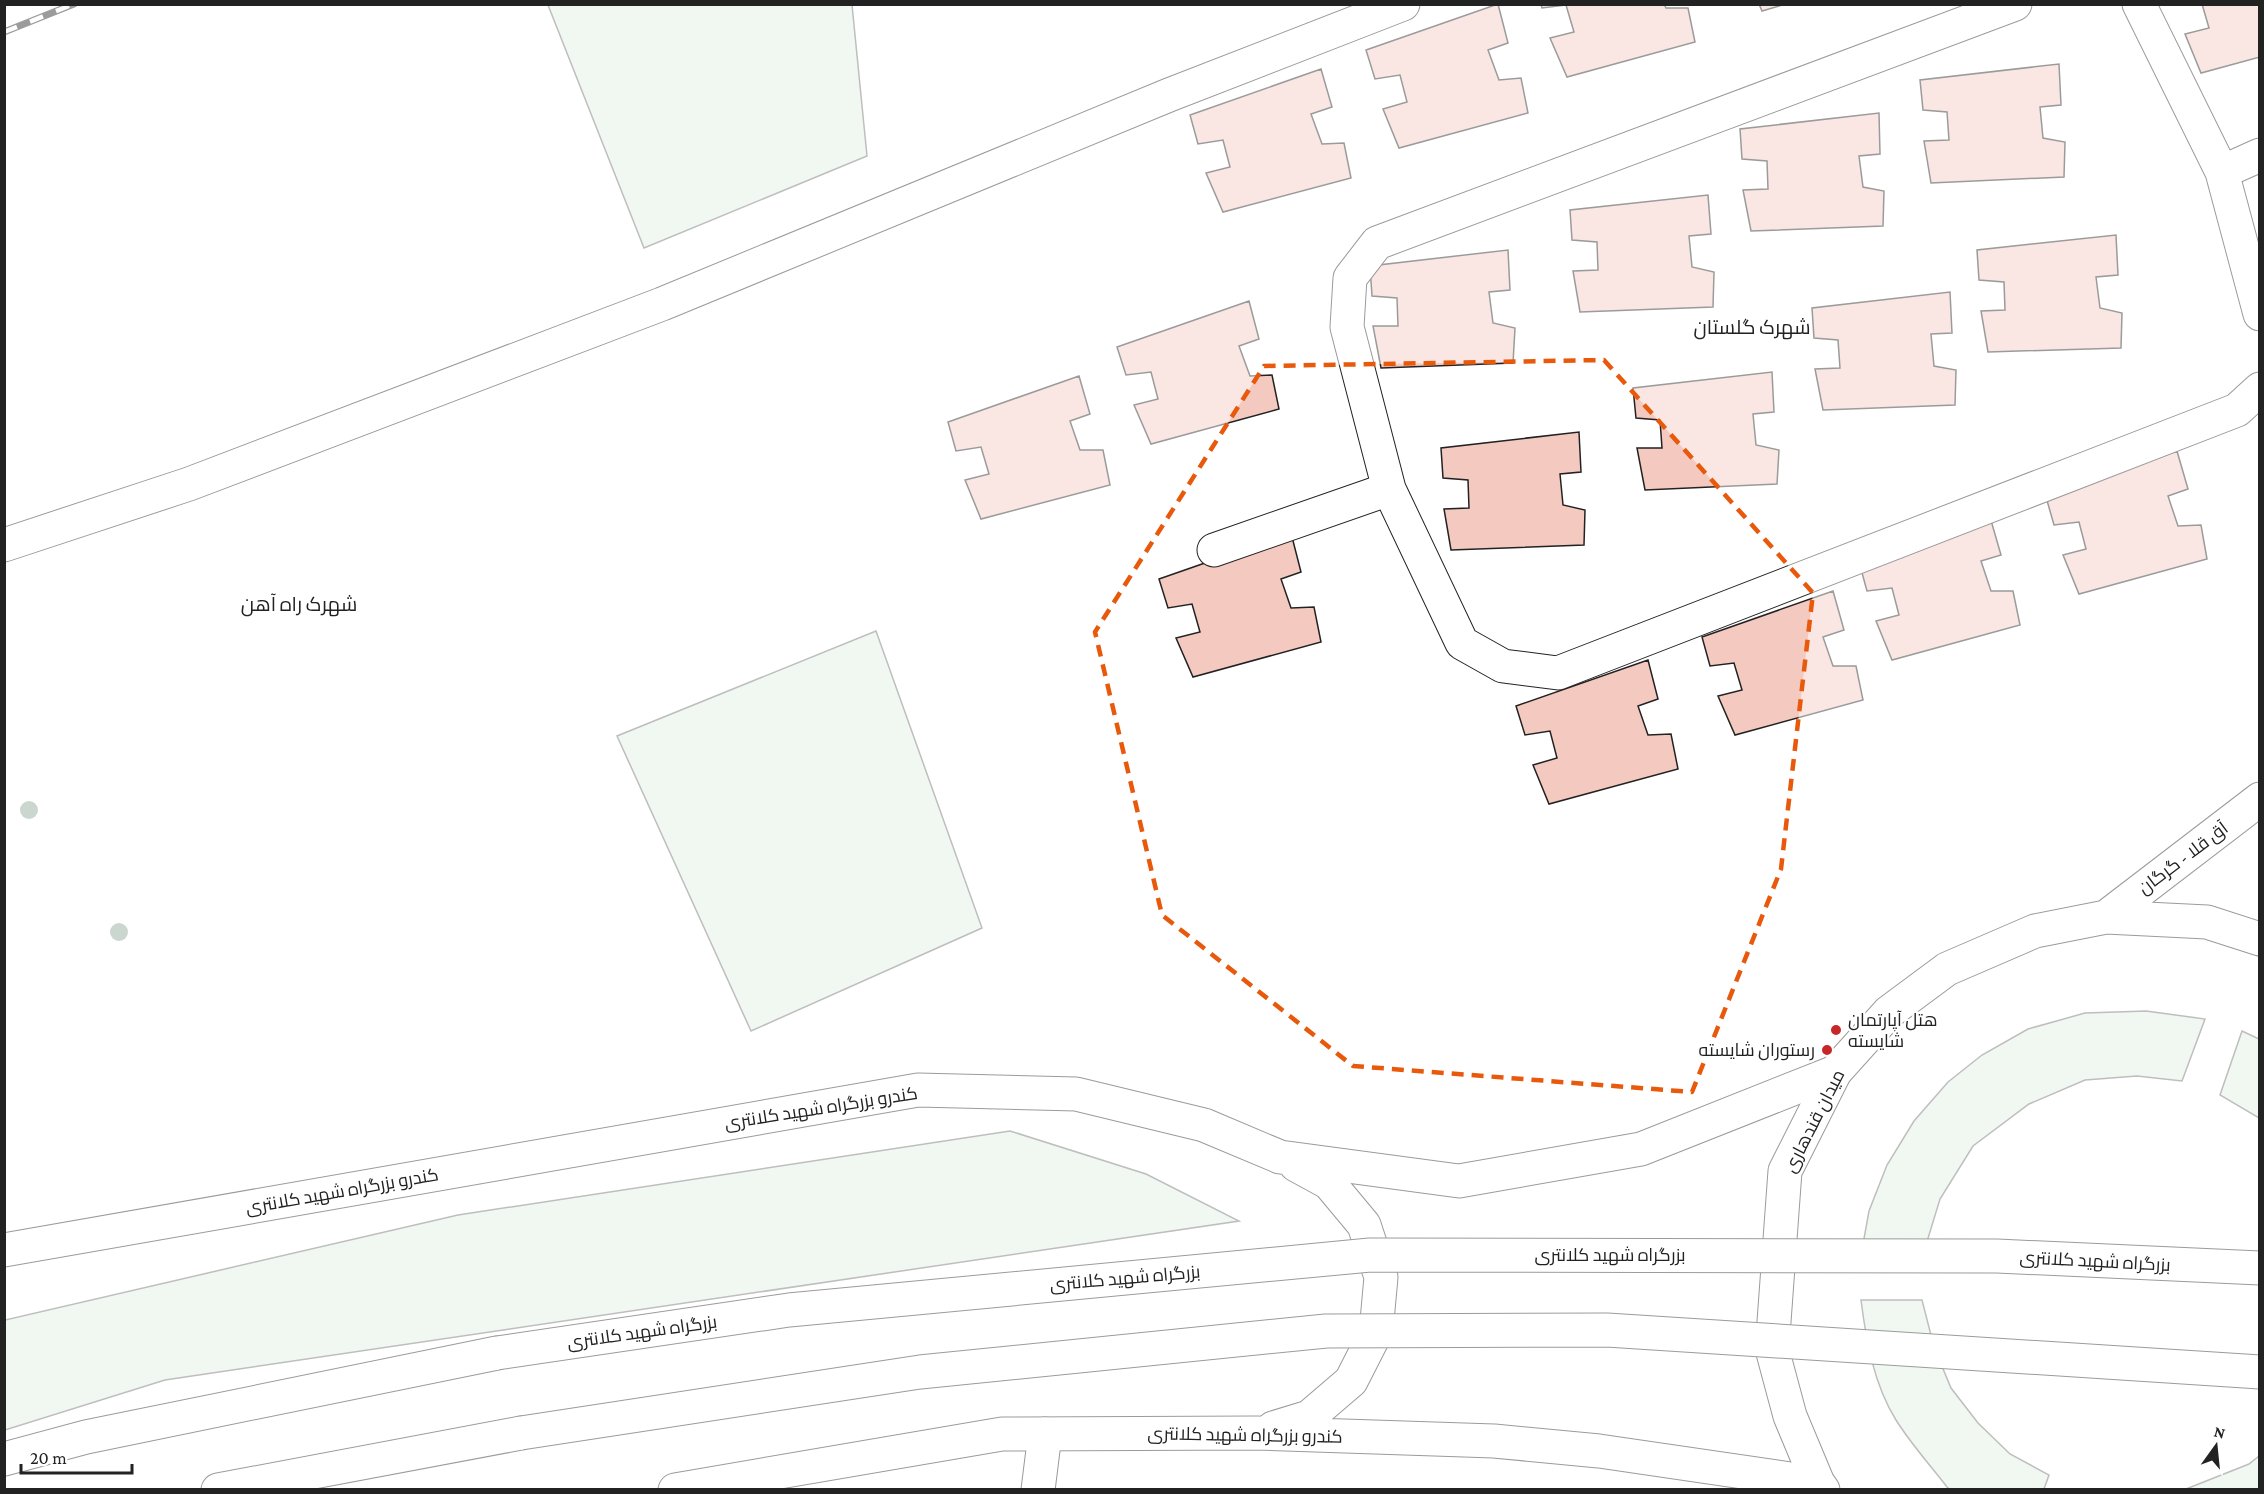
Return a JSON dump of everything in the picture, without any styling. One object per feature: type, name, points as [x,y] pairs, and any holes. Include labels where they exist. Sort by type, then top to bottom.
[{"type":"main road","points":[[4,545],[189,484],[662,304],[1169,95],[1403,4]]},
{"type":"main road","points":[[2015,4],[1377,243],[1350,278],[1347,327],[1389,489],[1462,643],[1503,666],[1558,673],[2237,410],[2259,389]]},
{"type":"main road","points":[[2139,4],[2222,172],[2259,314]]},
{"type":"main road","points":[[2222,172],[2259,155]]},
{"type":"main road","points":[[1214,550],[1389,489]]},
{"type":"main road","name":"آق قلا - گرگان","points":[[2106,917],[2259,800]]},
{"type":"main road","name":"میدان قندهاری","points":[[1820,1486],[1790,1416],[1772,1349],[1785,1172],[1835,1072],[1889,1012],[1947,969],[2035,931],[2106,917],[2207,922],[2259,939]]},
{"type":"main road","name":"کندرو بزرگراه شهید کلانتری","points":[[4,1250],[918,1090],[1076,1094],[1204,1125],[1280,1157],[1459,1181],[1641,1149],[1835,1072]]},
{"type":"main road","points":[[1257,1433],[1309,1416],[1351,1381],[1376,1332],[1381,1277],[1364,1225],[1329,1183],[1280,1157]]},
{"type":"main road","name":"بزرگراه شهید کلانتری","points":[[4,1459],[86,1437],[497,1353],[789,1310],[1370,1255],[1997,1256],[2259,1268]]},
{"type":"main road","points":[[218,1490],[521,1433],[920,1372],[1326,1331],[1607,1330],[2259,1372]]},
{"type":"main road","name":"کندرو بزرگراه شهید کلانتری","points":[[675,1490],[1002,1434],[1257,1433],[1494,1440],[1599,1451],[1820,1486]]},
{"type":"main road","points":[[1038,1490],[1045,1434]]},
{"type":"highlighted area","points":[[1604,360],[1813,593],[1781,869],[1692,1092],[1353,1066],[1162,915],[1095,632],[1264,366]]},
{"type":"green space","points":[[548,5],[852,5],[867,156],[644,248]]},
{"type":"green space","points":[[876,631],[982,928],[751,1031],[617,736]]},
{"type":"green space","points":[[2146,1011],[2205,1019],[2182,1081],[2137,1076],[2085,1080],[2029,1104],[1973,1146],[1940,1199],[1922,1258],[1861,1255],[1869,1211],[1887,1165],[1914,1121],[1948,1082],[1982,1055],[2028,1029],[2085,1013]]},
{"type":"green space","points":[[2242,1031],[2259,1039],[2259,1118],[2220,1095]]},
{"type":"green space","points":[[1010,1131],[1146,1174],[1239,1221],[165,1380],[5,1430],[5,1320],[458,1215]]},
{"type":"green space","points":[[1861,1300],[1922,1300],[1934,1347],[1951,1388],[1978,1423],[2010,1454],[2049,1475],[2044,1489],[1951,1490],[1947,1487],[1908,1438],[1888,1406],[1872,1362]]},
{"type":"green space","points":[[2259,1456],[2259,1489],[2186,1489],[2249,1464]]},
{"type":"building","points":[[1498,4],[1508,43],[1488,50],[1499,80],[1521,78],[1528,113],[1399,148],[1383,109],[1407,102],[1400,75],[1375,79],[1366,50]]},
{"type":"building","points":[[1541,4],[1664,4],[1666,8],[1688,8],[1695,42],[1567,77],[1550,38],[1574,32],[1566,5],[1542,8]]},
{"type":"building","points":[[1759,4],[1786,4],[1762,11]]},
{"type":"building","points":[[2202,4],[2260,4],[2260,57],[2201,73],[2185,34],[2209,28]]},
{"type":"building","points":[[2059,64],[2061,105],[2040,107],[2043,138],[2065,142],[2064,177],[1931,183],[1924,141],[1949,140],[1947,112],[1923,110],[1920,80]]},
{"type":"building","points":[[1321,69],[1332,107],[1311,114],[1322,144],[1344,143],[1351,178],[1223,212],[1206,173],[1230,167],[1223,140],[1198,144],[1190,115]]},
{"type":"building","points":[[1879,113],[1880,154],[1859,156],[1863,187],[1884,191],[1883,226],[1751,231],[1743,190],[1768,189],[1767,161],[1742,159],[1740,129]]},
{"type":"building","points":[[1708,195],[1711,234],[1689,236],[1692,267],[1714,272],[1713,307],[1580,312],[1573,271],[1598,270],[1597,242],[1572,240],[1570,210]]},
{"type":"building","points":[[2116,235],[2118,275],[2096,277],[2100,308],[2122,313],[2121,348],[1988,352],[1981,311],[2005,310],[2004,282],[1979,280],[1977,250]]},
{"type":"building","points":[[1508,250],[1510,290],[1489,292],[1493,323],[1515,328],[1513,363],[1381,368],[1373,326],[1398,326],[1397,298],[1372,296],[1370,266]]},
{"type":"building","points":[[1950,292],[1952,333],[1931,334],[1934,366],[1956,370],[1955,405],[1823,410],[1815,369],[1840,368],[1838,340],[1814,338],[1812,308]]},
{"type":"building","points":[[1249,301],[1259,339],[1239,346],[1250,376],[1272,375],[1279,409],[1151,444],[1134,405],[1158,399],[1151,372],[1126,375],[1117,347]]},
{"type":"building","points":[[1772,372],[1774,412],[1753,414],[1756,445],[1779,450],[1777,484],[1645,490],[1637,448],[1662,448],[1660,420],[1636,418],[1633,388]]},
{"type":"building","points":[[1079,376],[1090,414],[1070,421],[1080,450],[1103,450],[1110,485],[981,519],[965,480],[989,474],[981,447],[956,451],[948,422]]},
{"type":"building","points":[[1579,432],[1581,472],[1560,474],[1563,505],[1585,510],[1584,545],[1451,550],[1444,509],[1469,508],[1468,480],[1443,478],[1441,448]]},
{"type":"building","points":[[2177,451],[2188,489],[2168,496],[2178,526],[2201,525],[2207,559],[2079,594],[2063,555],[2086,549],[2079,522],[2054,525],[2046,497]]},
{"type":"building","points":[[1990,517],[2001,555],[1981,561],[1991,591],[2013,591],[2020,625],[1892,660],[1876,621],[1899,615],[1892,588],[1867,591],[1859,562]]},
{"type":"building","points":[[1291,533],[1301,572],[1281,579],[1291,608],[1314,607],[1321,642],[1193,677],[1176,638],[1200,632],[1192,604],[1168,608],[1159,579]]},
{"type":"building","points":[[1833,591],[1844,630],[1823,637],[1833,666],[1856,666],[1863,700],[1735,735],[1718,696],[1742,690],[1734,663],[1710,666],[1702,637]]},
{"type":"building","points":[[1648,660],[1658,699],[1638,706],[1648,735],[1671,734],[1678,769],[1549,804],[1533,765],[1557,758],[1550,731],[1525,735],[1516,706]]},
{"type":"railway","points":[[4,32],[74,4]]},
{"type":"place","name":"هتل آپارتمان شایسته","points":[[1836,1030]]},
{"type":"place","name":"رستوران شایسته","points":[[1827,1050]]},
{"type":"district","name":"شهرک گلستان","points":[[1752,327]]},
{"type":"district","name":"شهرک راه آهن","points":[[299,604]]}]
